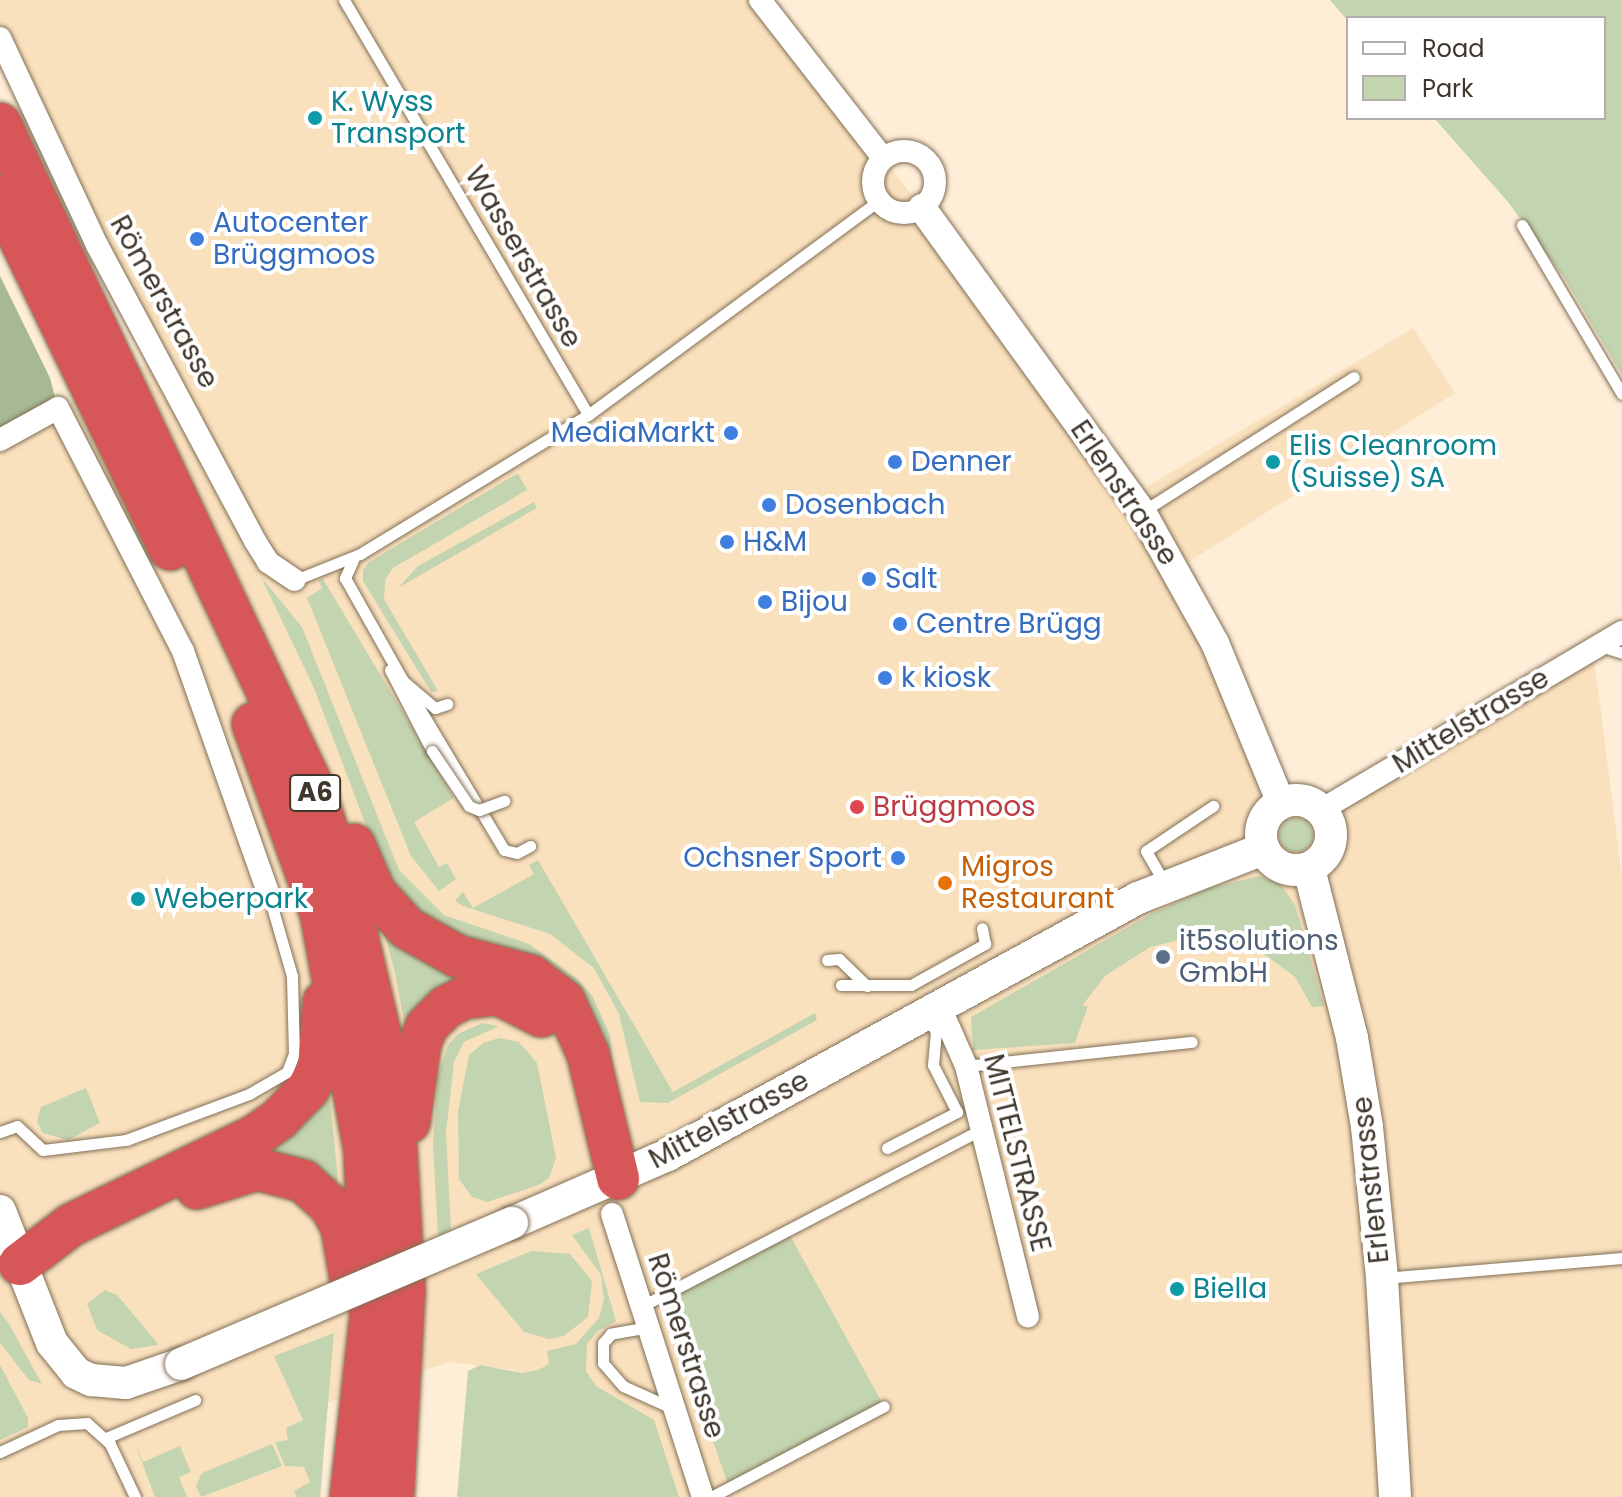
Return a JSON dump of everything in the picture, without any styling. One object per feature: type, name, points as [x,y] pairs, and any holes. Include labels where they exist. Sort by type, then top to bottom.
[{"type":"highway","name":"A6","points":[[0,124],[308,776],[331,838],[379,1031],[402,1235],[403,1347],[393,1497]]},
{"type":"highway","name":"A6","points":[[0,197],[218,643],[272,767],[321,913],[365,1151],[371,1316],[351,1497]]},
{"type":"highway","points":[[123,384],[221,543],[280,658],[375,893],[428,943],[551,987],[578,1024],[582,1082],[608,1194]]},
{"type":"highway","points":[[10,1268],[71,1225],[255,1136],[294,1105],[308,1089],[323,1050],[321,913]]},
{"type":"highway","points":[[402,1235],[412,1079],[420,1043],[436,1016],[464,998],[482,995],[519,1000],[539,1013],[553,1031],[582,1082]]},
{"type":"highway","points":[[10,1268],[103,1233],[219,1177],[257,1169],[287,1174],[317,1192],[342,1227],[364,1365]]},
{"type":"main road","points":[[1305,801],[1321,810],[1332,831],[1331,843],[1309,869],[1282,868],[1263,849],[1263,822],[1281,803],[1305,801]]},
{"type":"main road","name":"Mittelstrasse","points":[[10,1268],[53,1346],[76,1373],[91,1380],[126,1383],[149,1377],[608,1194],[802,1082],[1166,885],[1263,849]]},
{"type":"main road","name":"Erlenstrasse","points":[[1309,869],[1357,1064],[1382,1278],[1395,1497]]},
{"type":"main road","points":[[0,1211],[10,1268]]},
{"type":"street","points":[[760,0],[883,158]]},
{"type":"street","name":"Römerstrasse","points":[[0,38],[103,258],[255,541],[268,562],[295,580]]},
{"type":"street","points":[[912,151],[929,163],[934,192],[922,208],[903,214],[878,201],[873,174],[883,158],[912,151]]},
{"type":"street","name":"Erlenstrasse","points":[[922,208],[1142,512],[1215,643],[1281,803]]},
{"type":"street","points":[[0,440],[58,408],[183,651],[268,893]]},
{"type":"street","name":"Mittelstrasse","points":[[1321,810],[1622,632]]},
{"type":"street","name":"MITTELSTRASSE","points":[[933,1010],[966,1066],[1028,1316]]},
{"type":"street","name":"Römerstrasse","points":[[608,1194],[703,1497]]},
{"type":"lane","name":"Wasserstrasse","points":[[344,0],[588,415]]},
{"type":"lane","points":[[530,846],[517,853],[504,850],[345,578],[347,565],[360,554],[588,415],[878,201]]},
{"type":"lane","points":[[1522,225],[1622,394]]},
{"type":"lane","points":[[1142,512],[1354,377]]},
{"type":"lane","points":[[295,580],[360,554]]},
{"type":"lane","points":[[378,636],[399,694],[469,806],[479,810],[504,801]]},
{"type":"lane","points":[[1600,646],[1622,653]]},
{"type":"lane","points":[[403,681],[427,703],[447,704]]},
{"type":"lane","points":[[1166,885],[1146,851],[1213,806]]},
{"type":"lane","points":[[0,1132],[17,1126],[43,1150],[126,1140],[249,1094],[287,1072],[294,1054],[292,976],[268,893]]},
{"type":"lane","points":[[841,985],[917,983],[985,944],[982,928]]},
{"type":"lane","points":[[827,960],[839,959],[867,986]]},
{"type":"lane","points":[[887,1148],[957,1112],[933,1065],[936,1032],[933,1010]]},
{"type":"lane","points":[[966,1066],[1192,1042]]},
{"type":"lane","points":[[676,1410],[623,1386],[603,1363],[603,1343],[611,1334],[980,1130]]},
{"type":"lane","points":[[1382,1278],[1622,1258]]},
{"type":"lane","points":[[106,1438],[195,1400]]},
{"type":"lane","points":[[711,1497],[884,1406]]},
{"type":"lane","points":[[0,1452],[71,1422],[87,1423],[106,1438],[135,1497]]},
{"type":"shaded area","points":[[0,0],[760,0],[922,208],[1132,496],[1413,328],[1455,393],[1176,570],[1282,803],[1313,804],[1593,650],[1622,877],[1622,1497],[526,1497],[515,1370],[449,1362],[327,1403],[321,1497],[0,1497],[0,440],[158,358],[0,38]]},
{"type":"green space","points":[[1330,0],[1622,0],[1622,375],[1565,279],[1508,202],[1436,120],[1606,120],[1606,16],[1346,16],[1346,19]]},
{"type":"green space","points":[[0,276],[50,378],[58,408],[0,440]]},
{"type":"green space","points":[[518,474],[527,490],[393,568],[385,580],[384,599],[438,691],[431,692],[363,581],[363,570],[369,562]]},
{"type":"green space","points":[[534,502],[537,508],[398,588],[418,566]]},
{"type":"green space","points":[[261,577],[302,627],[399,870],[444,915],[529,944],[576,978],[593,997],[610,1035],[617,1107],[605,1080],[472,941],[429,922],[396,889],[370,836],[314,688]]},
{"type":"green space","points":[[323,579],[454,798],[414,822],[439,867],[447,863],[456,879],[439,891],[411,856],[307,598],[322,588],[318,580]]},
{"type":"green space","points":[[1296,818],[1308,823],[1313,835],[1308,847],[1296,852],[1284,847],[1279,835],[1284,823]]},
{"type":"green space","points":[[538,860],[673,1092],[815,1013],[817,1020],[668,1103],[640,1102],[619,1014],[594,968],[550,934],[463,906],[455,901],[463,892],[473,908],[534,874],[529,865]]},
{"type":"green space","points":[[1260,876],[1281,885],[1295,905],[1324,1006],[1312,1007],[1295,977],[1261,952],[1224,939],[1187,938],[1150,947],[1105,976],[1082,1006],[1088,1006],[1075,1043],[973,1050],[971,1017],[1151,914],[1209,888]]},
{"type":"green space","points":[[382,924],[471,974],[405,1026],[395,973]]},
{"type":"green space","points":[[482,1023],[499,1026],[464,1042],[454,1062],[446,1133],[451,1230],[438,1236],[433,1145],[438,1076],[448,1045],[458,1034]]},
{"type":"green space","points":[[499,1038],[519,1042],[537,1063],[556,1158],[549,1178],[539,1185],[487,1202],[472,1197],[459,1179],[458,1112],[469,1055],[483,1043]]},
{"type":"green space","points":[[328,1080],[340,1199],[266,1159],[264,1145]]},
{"type":"green space","points":[[86,1088],[100,1123],[68,1140],[43,1133],[37,1122],[41,1107]]},
{"type":"green space","points":[[589,1228],[616,1321],[598,1331],[587,1344],[586,1371],[596,1386],[654,1420],[679,1497],[457,1497],[468,1371],[480,1365],[522,1373],[538,1370],[549,1364],[547,1351],[576,1344],[599,1318],[604,1299],[601,1275],[572,1235]]},
{"type":"green space","points":[[787,1230],[884,1406],[729,1487],[662,1296]]},
{"type":"green space","points":[[532,1251],[570,1254],[592,1281],[588,1317],[564,1336],[549,1339],[524,1332],[476,1274]]},
{"type":"green space","points":[[105,1290],[117,1295],[159,1345],[131,1349],[97,1330],[87,1304]]},
{"type":"green space","points":[[0,1312],[42,1384],[29,1380],[0,1343]]},
{"type":"green space","points":[[334,1333],[320,1497],[297,1497],[294,1491],[310,1482],[304,1467],[285,1466],[275,1442],[288,1440],[286,1428],[303,1420],[274,1356]]},
{"type":"green space","points":[[0,1365],[28,1418],[28,1427],[0,1440]]},
{"type":"green space","points":[[134,1441],[143,1462],[180,1446],[191,1472],[179,1477],[187,1497],[155,1497]]},
{"type":"green space","points":[[272,1444],[282,1466],[201,1497],[196,1486],[202,1473]]},
{"type":"place","name":"K. Wyss Transport","points":[[315,118]]},
{"type":"place","name":"Autocenter Brüggmoos","points":[[197,239]]},
{"type":"place","name":"MediaMarkt","points":[[731,433]]},
{"type":"place","name":"Denner","points":[[895,462]]},
{"type":"place","name":"Elis Cleanroom (Suisse) SA","points":[[1273,462]]},
{"type":"place","name":"Dosenbach","points":[[769,505]]},
{"type":"place","name":"H&M","points":[[727,542]]},
{"type":"place","name":"Salt","points":[[869,579]]},
{"type":"place","name":"Bijou","points":[[765,602]]},
{"type":"place","name":"Centre Brügg","points":[[900,624]]},
{"type":"place","name":"k kiosk","points":[[885,678]]},
{"type":"place","name":"Brüggmoos","points":[[857,807]]},
{"type":"place","name":"Ochsner Sport","points":[[898,858]]},
{"type":"place","name":"Migros Restaurant","points":[[945,883]]},
{"type":"place","name":"Weberpark","points":[[138,899]]},
{"type":"place","name":"it5solutions GmbH","points":[[1163,957]]},
{"type":"place","name":"Biella","points":[[1177,1289]]}]
